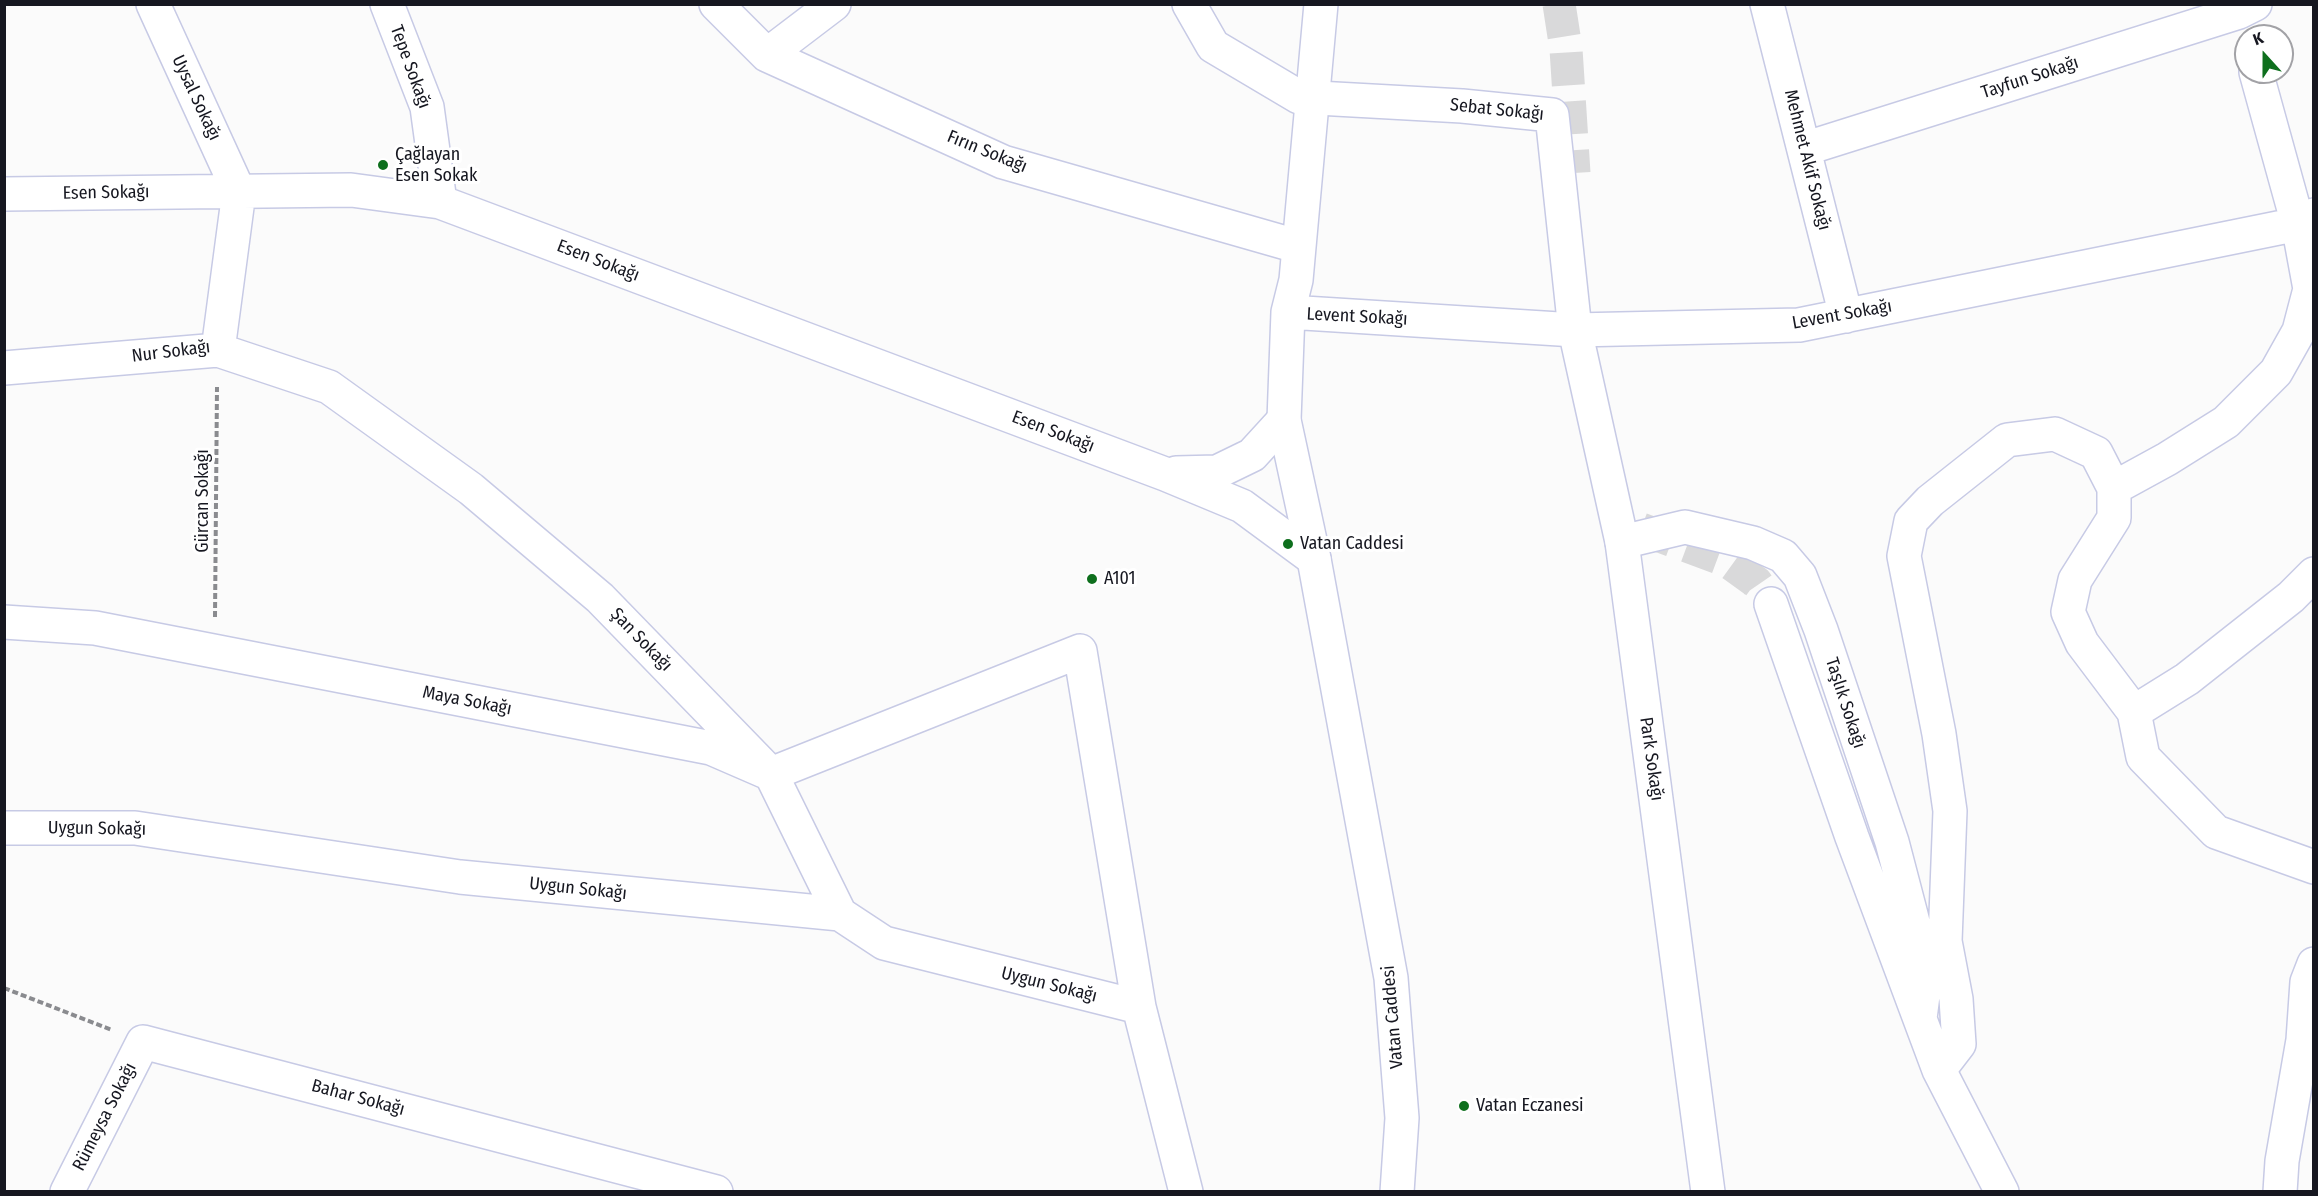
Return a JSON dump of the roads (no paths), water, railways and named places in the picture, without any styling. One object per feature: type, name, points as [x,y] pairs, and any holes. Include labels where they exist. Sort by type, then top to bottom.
[{"type":"street","name":"Uysal Sokağı","points":[[153,4],[239,192]]},
{"type":"street","name":"Tepe Sokağı","points":[[387,4],[427,107],[440,202]]},
{"type":"street","name":"Fırın Sokağı","points":[[716,4],[767,55],[1003,162],[1286,243]]},
{"type":"street","points":[[767,55],[834,4]]},
{"type":"street","points":[[1188,4],[1212,46],[1306,97]]},
{"type":"street","name":"Vatan Caddesi","points":[[1288,312],[1296,279],[1306,97],[1307,4]]},
{"type":"street","name":"Vatan Caddesi","points":[[1321,4],[1286,243],[1283,277],[1288,312],[1284,420],[1314,559],[1391,978],[1402,1118],[1397,1191]]},
{"type":"street","name":"Mehmet Akif Sokağı","points":[[1767,4],[1846,316]]},
{"type":"street","name":"Tayfun Sokağı","points":[[1804,149],[2244,15]]},
{"type":"street","points":[[2114,488],[2167,459],[2226,422],[2276,372],[2299,331],[2310,289],[2308,222],[2260,84]]},
{"type":"street","name":"Sebat Sokağı","points":[[1306,97],[1462,106],[1552,115],[1575,330]]},
{"type":"street","name":"Esen Sokağı","points":[[4,194],[351,190],[440,202],[1165,474],[1242,506],[1314,559]]},
{"type":"street","name":"Nur Sokağı","points":[[4,368],[218,350],[239,192]]},
{"type":"street","name":"Levent Sokağı","points":[[1288,312],[1575,330],[1799,325],[2308,222]]},
{"type":"street","name":"Park Sokağı","points":[[1575,330],[1622,542],[1708,1191]]},
{"type":"street","name":"Şan Sokağı","points":[[218,350],[329,387],[471,489],[600,598],[771,774]]},
{"type":"street","name":"Esen Sokağı","points":[[1165,474],[1218,472],[1252,455],[1284,420]]},
{"type":"street","points":[[1939,1070],[1959,1044],[1956,999],[1946,941],[1950,811],[1940,734],[1904,556],[1911,521],[1930,501],[2007,440],[2055,434],[2096,453],[2114,488],[2114,518],[2075,580],[2068,612],[2082,643],[2134,712],[2143,758],[2216,832],[2313,867]]},
{"type":"street","name":"Taşlık Sokağı","points":[[1622,542],[1685,527],[1753,543],[1783,556],[1800,576],[1821,630],[1892,842],[1926,972],[1920,1018]]},
{"type":"street","points":[[2134,712],[2187,678],[2291,597],[2313,574]]},
{"type":"street","name":"Taşlık Sokağı","points":[[1771,604],[1852,837],[1939,1070],[2002,1191]]},
{"type":"street","name":"Maya Sokağı","points":[[4,622],[95,628],[687,743],[711,748],[771,774]]},
{"type":"street","points":[[840,914],[771,774],[1080,651],[1139,1007],[1186,1191]]},
{"type":"street","name":"Uygun Sokağı","points":[[4,828],[135,828],[460,877],[840,914],[884,943],[1139,1007]]},
{"type":"street","points":[[2280,1191],[2282,1161],[2308,1041],[2307,982],[2313,964]]},
{"type":"street","name":"Rümeysa Sokağı","points":[[67,1191],[143,1042]]},
{"type":"street","name":"Bahar Sokağı","points":[[143,1042],[716,1191]]},
{"type":"tunnel","points":[[1559,4],[1566,49],[1574,173]]},
{"type":"tunnel","points":[[1641,529],[1727,561],[1756,582],[1771,604]]},
{"type":"place","name":"Çağlayan Esen Sokak","points":[[383,165]]},
{"type":"place","name":"Vatan Caddesi","points":[[1288,544]]},
{"type":"place","name":"A101","points":[[1092,579]]},
{"type":"place","name":"Vatan Eczanesi","points":[[1464,1106]]}]
